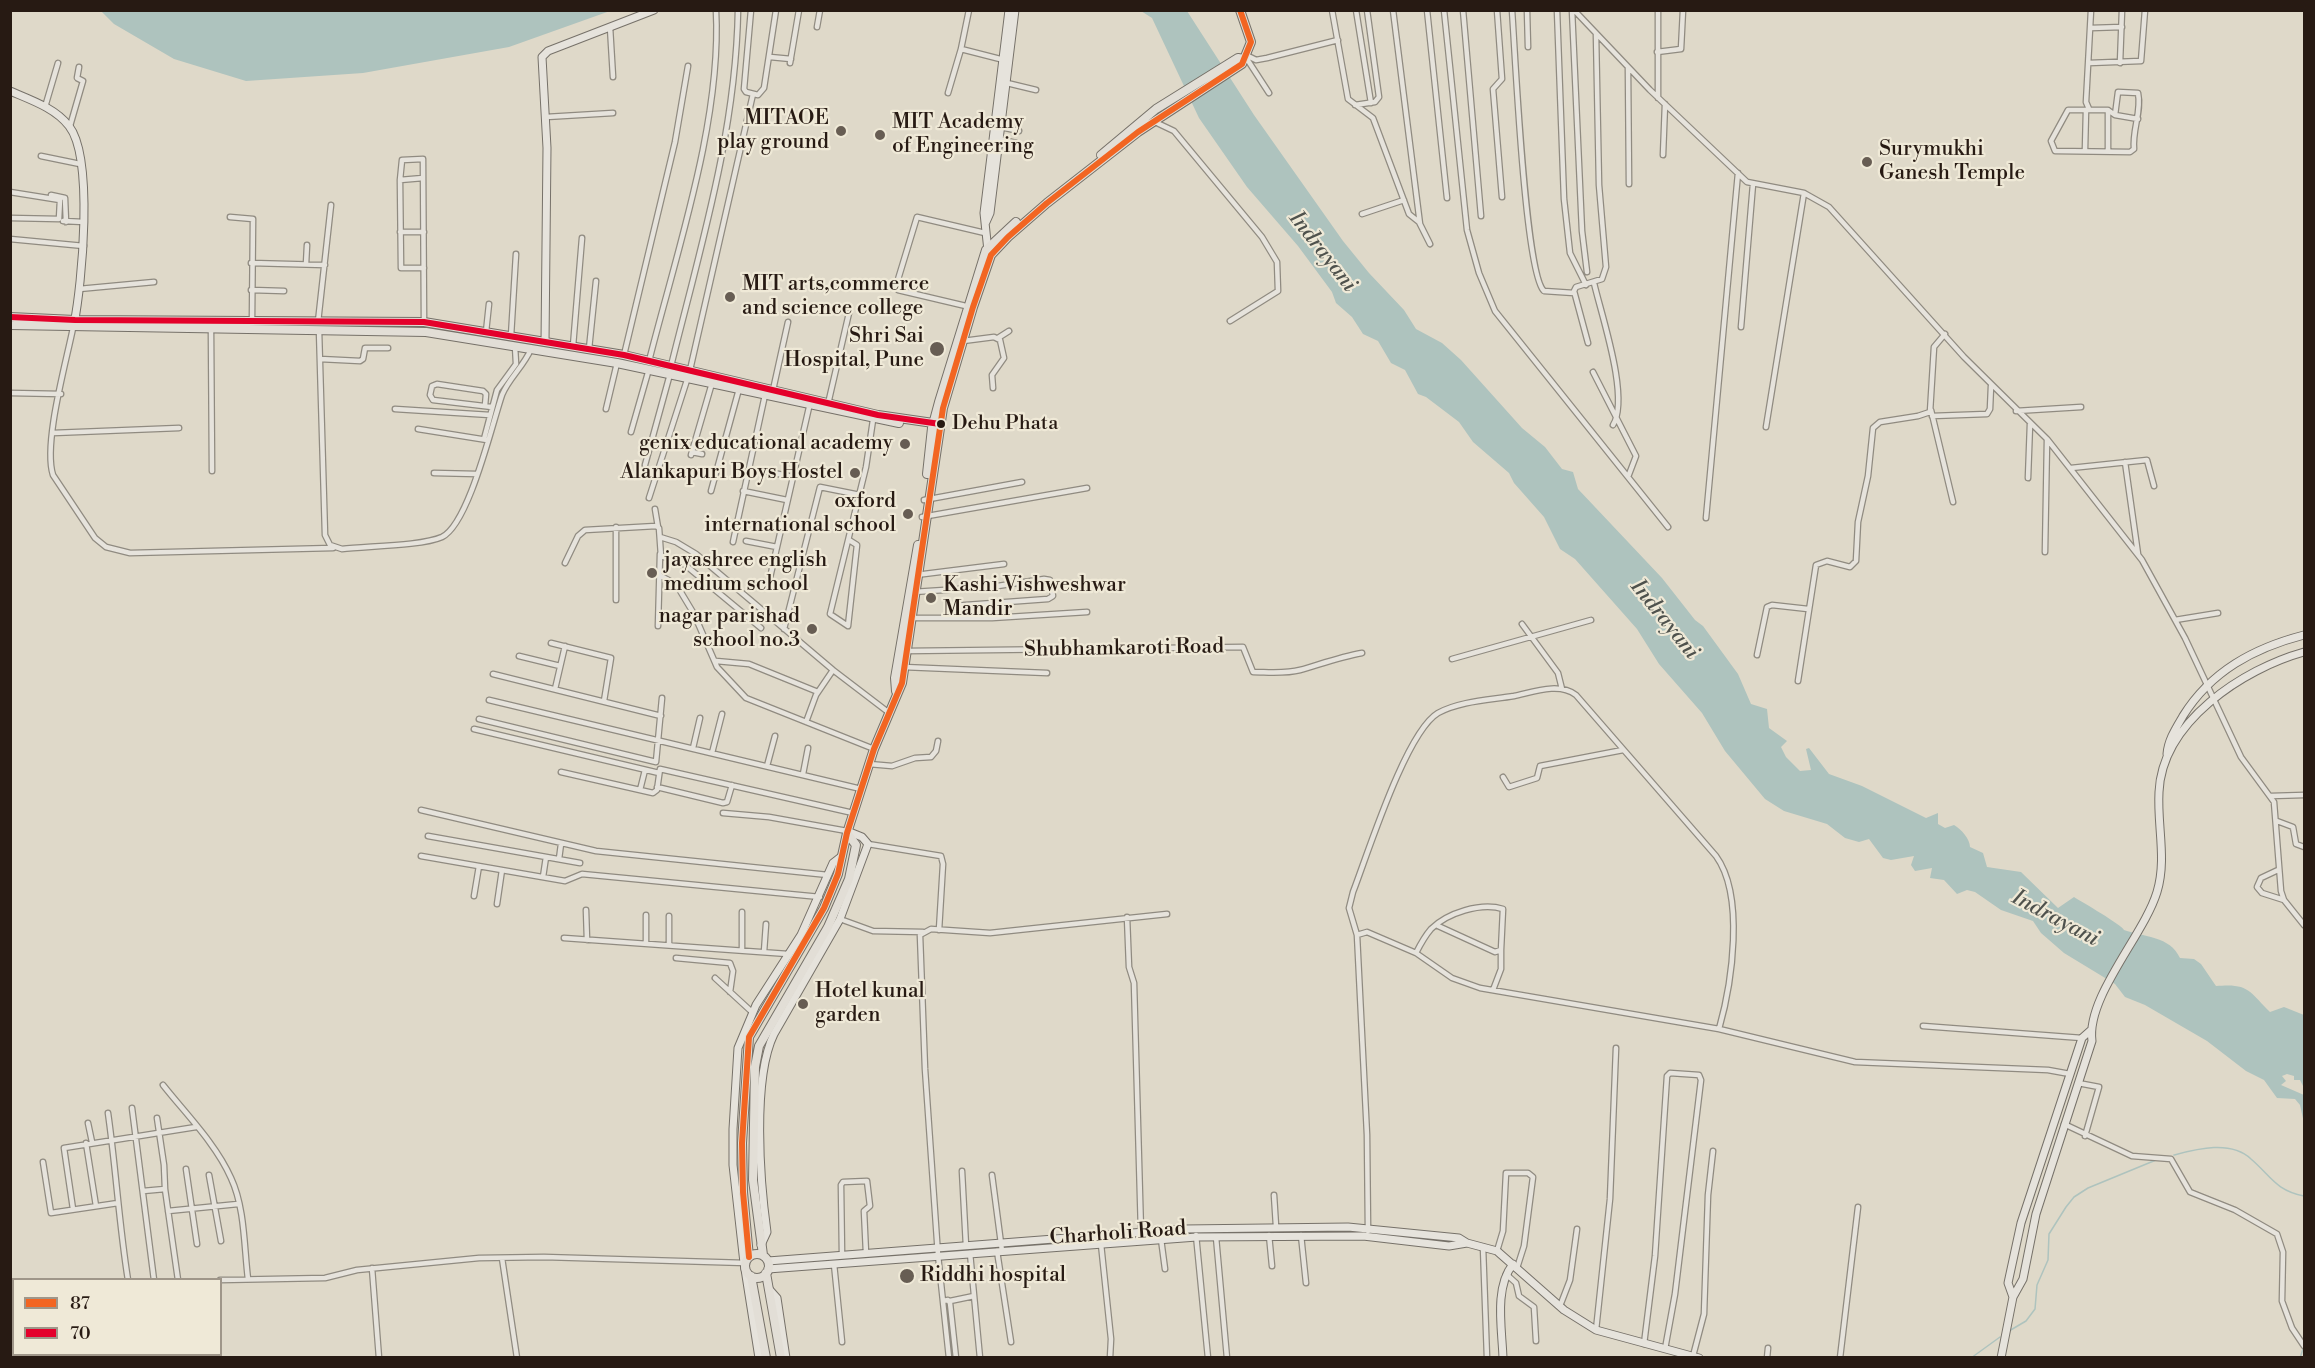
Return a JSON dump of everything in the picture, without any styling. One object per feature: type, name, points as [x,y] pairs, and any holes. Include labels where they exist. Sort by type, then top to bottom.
[{"type":"main road","points":[[1133,132],[1162,116],[1241,60],[1251,42],[1240,10]]},
{"type":"main road","points":[[766,1358],[751,1276],[747,1271],[746,1261],[742,1143],[749,1037],[824,908],[874,749],[896,691],[902,683],[901,667],[936,426],[970,307],[989,253],[1049,198],[1133,132],[1156,109],[1241,60]]},
{"type":"main road","points":[[936,426],[963,341],[970,307],[986,272],[989,253]]},
{"type":"main road","points":[[10,317],[74,324],[211,329],[424,322],[511,336],[532,345],[616,363],[649,365]]},
{"type":"main road","points":[[10,325],[252,321],[426,332],[515,346],[545,342],[624,355],[649,365],[741,385],[765,394],[936,426]]},
{"type":"main road","points":[[689,374],[712,382],[773,390],[810,402]]},
{"type":"main road","points":[[827,406],[873,420],[936,426]]},
{"type":"main road","points":[[781,1358],[761,1245],[753,1180],[755,1067],[759,1046],[790,1001],[813,961],[849,879],[856,845],[847,832]]},
{"type":"main road","points":[[746,1261],[756,1254],[766,1265]]},
{"type":"main road","points":[[751,1276],[760,1277],[766,1265]]},
{"type":"street","points":[[545,342],[546,117],[543,57],[548,51],[654,10]]},
{"type":"street","points":[[631,432],[704,136],[713,83],[716,10]]},
{"type":"street","points":[[645,465],[708,217],[732,107],[738,10]]},
{"type":"street","points":[[751,10],[744,89],[753,94],[763,92],[776,10]]},
{"type":"street","points":[[770,57],[791,61],[799,10]]},
{"type":"street","points":[[817,27],[820,10]]},
{"type":"street","points":[[948,93],[961,49],[969,10]]},
{"type":"street","points":[[1009,10],[1010,37]]},
{"type":"street","points":[[989,253],[985,233],[986,222],[1015,10]]},
{"type":"street","points":[[1332,10],[1346,92],[1355,105],[1374,118],[1409,214],[1420,224]]},
{"type":"street","points":[[1356,10],[1371,103]]},
{"type":"street","points":[[1355,105],[1371,103],[1377,101],[1379,97],[1367,10]]},
{"type":"street","points":[[1393,10],[1420,224],[1430,244]]},
{"type":"street","points":[[1427,10],[1447,198]]},
{"type":"street","points":[[1444,10],[1461,193],[1467,230],[1479,273],[1495,311],[1503,325],[1668,527]]},
{"type":"street","points":[[1462,10],[1481,216]]},
{"type":"street","points":[[1497,10],[1502,79],[1492,89],[1502,198]]},
{"type":"street","points":[[1512,10],[1526,209],[1535,272],[1539,286],[1544,291],[1574,293]]},
{"type":"street","points":[[1527,10],[1528,47]]},
{"type":"street","points":[[1557,10],[1564,199],[1570,253],[1586,285]]},
{"type":"street","points":[[1573,10],[1658,98],[1738,173],[1753,184],[1804,193],[1829,207],[1991,385],[2047,439],[2071,468],[2138,555],[2175,620],[2241,757],[2271,796],[2277,821],[2278,870],[2284,900],[2304,925]]},
{"type":"street","points":[[1573,10],[1582,231],[1587,272]]},
{"type":"street","points":[[1658,10],[1658,98]]},
{"type":"street","points":[[1658,52],[1681,49],[1683,10]]},
{"type":"street","points":[[2085,150],[2091,10]]},
{"type":"street","points":[[2120,63],[2122,10]]},
{"type":"street","points":[[2089,63],[2141,61],[2145,10]]},
{"type":"street","points":[[610,27],[613,77]]},
{"type":"street","points":[[2091,28],[2122,27]]},
{"type":"street","points":[[1588,343],[1574,293],[1576,287],[1605,276],[1606,267],[1599,185],[1596,34]]},
{"type":"street","points":[[1241,60],[1267,58],[1338,40]]},
{"type":"street","points":[[961,49],[1007,61]]},
{"type":"street","points":[[1241,60],[1269,93]]},
{"type":"street","points":[[45,107],[58,63]]},
{"type":"street","points":[[624,355],[675,142],[688,66]]},
{"type":"street","points":[[70,126],[83,81],[76,78],[79,67]]},
{"type":"street","points":[[1628,68],[1629,184]]},
{"type":"street","points":[[1005,81],[1036,90]]},
{"type":"street","points":[[10,91],[45,107],[70,126],[77,142],[84,246],[80,289],[50,458],[53,476],[96,538],[106,547],[130,553],[336,548],[406,543],[444,536],[460,513],[477,474],[502,396],[532,345]]},
{"type":"street","points":[[2115,116],[2118,92],[2137,92],[2138,118],[2134,149],[2130,152],[2055,151],[2051,141],[2066,112],[2108,111],[2115,116],[2138,118]]},
{"type":"street","points":[[649,498],[671,436],[689,374],[753,94]]},
{"type":"street","points":[[1663,155],[1665,104]]},
{"type":"street","points":[[2108,111],[2108,151]]},
{"type":"street","points":[[546,117],[613,113]]},
{"type":"street","points":[[1152,122],[1174,131],[1262,237],[1274,255],[1280,281],[1278,291],[1230,321]]},
{"type":"street","points":[[998,130],[1019,130]]},
{"type":"street","points":[[998,130],[1016,143]]},
{"type":"street","points":[[41,156],[80,164]]},
{"type":"street","points":[[424,268],[401,268],[400,180],[402,160],[423,159],[424,232],[424,268],[424,322]]},
{"type":"street","points":[[1706,518],[1738,173]]},
{"type":"street","points":[[400,180],[423,178]]},
{"type":"street","points":[[1741,327],[1753,184]]},
{"type":"street","points":[[10,192],[65,198],[64,222],[84,222]]},
{"type":"street","points":[[1766,427],[1804,193]]},
{"type":"street","points":[[10,218],[59,219],[60,200],[42,195]]},
{"type":"street","points":[[1362,214],[1404,200]]},
{"type":"street","points":[[331,205],[318,326],[325,535],[327,541],[336,548]]},
{"type":"street","points":[[230,217],[253,219],[252,321]]},
{"type":"street","points":[[970,307],[898,290],[896,286],[917,217],[985,233]]},
{"type":"street","points":[[400,232],[424,232]]},
{"type":"street","points":[[573,346],[582,238]]},
{"type":"street","points":[[10,239],[84,246]]},
{"type":"street","points":[[306,264],[307,245]]},
{"type":"street","points":[[511,336],[516,254]]},
{"type":"street","points":[[251,263],[325,265]]},
{"type":"street","points":[[590,349],[596,281]]},
{"type":"street","points":[[80,289],[154,282]]},
{"type":"street","points":[[1594,282],[1617,383],[1617,417],[1613,425]]},
{"type":"street","points":[[251,290],[284,291]]},
{"type":"street","points":[[486,332],[489,304]]},
{"type":"street","points":[[827,406],[849,313]]},
{"type":"street","points":[[773,390],[788,321]]},
{"type":"street","points":[[211,329],[212,471]]},
{"type":"street","points":[[963,341],[998,338],[1009,331]]},
{"type":"street","points":[[1946,334],[1935,343],[1933,352],[1931,410],[1953,502]]},
{"type":"street","points":[[993,388],[992,375],[1004,358],[998,338]]},
{"type":"street","points":[[487,440],[490,415],[497,390],[516,364],[515,346]]},
{"type":"street","points":[[320,359],[360,361],[363,359],[365,348],[388,348]]},
{"type":"street","points":[[606,409],[616,363]]},
{"type":"street","points":[[1593,372],[1636,456],[1628,477]]},
{"type":"street","points":[[702,454],[691,454],[712,382]]},
{"type":"street","points":[[485,406],[486,394],[483,391],[437,384],[432,386],[430,395],[433,400],[492,407]]},
{"type":"street","points":[[711,491],[741,385]]},
{"type":"street","points":[[1932,416],[1987,414],[1990,409],[1991,385]]},
{"type":"street","points":[[10,393],[60,394]]},
{"type":"street","points":[[733,542],[765,394]]},
{"type":"street","points":[[769,582],[810,402]]},
{"type":"street","points":[[2016,411],[2081,407]]},
{"type":"street","points":[[395,409],[490,415]]},
{"type":"street","points":[[1798,681],[1808,609],[1818,563],[1827,561],[1850,567],[1856,561],[1858,522],[1868,476],[1873,428],[1880,422],[1918,416],[1931,410]]},
{"type":"street","points":[[849,540],[857,545],[848,626],[830,614],[860,495],[873,432],[873,420]]},
{"type":"street","points":[[2028,478],[2030,423]]},
{"type":"street","points":[[53,433],[179,428]]},
{"type":"street","points":[[418,429],[487,440]]},
{"type":"street","points":[[2045,552],[2047,439]]},
{"type":"street","points":[[2071,468],[2148,461],[2154,486]]},
{"type":"street","points":[[2125,462],[2138,538],[2138,555]]},
{"type":"street","points":[[764,471],[793,477]]},
{"type":"street","points":[[434,473],[477,474]]},
{"type":"street","points":[[926,500],[1022,482]]},
{"type":"street","points":[[784,629],[820,487],[860,495]]},
{"type":"street","points":[[924,517],[1087,488]]},
{"type":"street","points":[[743,491],[787,500]]},
{"type":"street","points":[[655,509],[660,537],[658,626]]},
{"type":"street","points":[[565,563],[582,531],[616,527],[658,527]]},
{"type":"street","points":[[616,527],[616,600]]},
{"type":"street","points":[[660,537],[676,542],[696,554],[833,670],[888,712]]},
{"type":"street","points":[[746,541],[777,548]]},
{"type":"street","points":[[660,554],[684,564],[761,628]]},
{"type":"street","points":[[916,575],[1004,564]]},
{"type":"street","points":[[659,575],[676,584],[722,674],[746,698],[874,749]]},
{"type":"street","points":[[913,592],[991,587],[1040,579],[1050,580],[1053,587],[1053,596],[1048,599],[952,606]]},
{"type":"street","points":[[1757,655],[1767,607],[1772,604],[1808,609]]},
{"type":"street","points":[[909,618],[993,618],[1087,612]]},
{"type":"street","points":[[2175,620],[2218,614]]},
{"type":"street","points":[[1452,659],[1591,620]]},
{"type":"street","points":[[1522,624],[1558,673],[1562,689]]},
{"type":"street","points":[[2001,1357],[2013,1297],[2023,1279],[2036,1214],[2092,1041],[2091,1030],[2100,1002],[2157,894],[2163,858],[2159,793],[2169,741],[2176,727],[2207,684],[2248,655],[2276,643],[2304,635]]},
{"type":"street","points":[[551,643],[611,658],[604,700]]},
{"type":"street","points":[[2276,643],[2280,659]]},
{"type":"street","points":[[555,689],[565,646]]},
{"type":"street","name":"Shubhamkaroti Road","points":[[904,651],[1243,647],[1253,672],[1300,670],[1320,662],[1362,653]]},
{"type":"street","points":[[2167,756],[2193,720],[2214,699],[2246,675],[2280,659],[2304,652]]},
{"type":"street","points":[[519,656],[560,666]]},
{"type":"street","points":[[716,662],[749,664],[818,692]]},
{"type":"street","points":[[901,667],[1047,673]]},
{"type":"street","points":[[806,723],[818,692],[833,670]]},
{"type":"street","points":[[493,674],[661,716]]},
{"type":"street","points":[[1367,1237],[1367,1136],[1357,934],[1349,909],[1353,892],[1406,756],[1422,727],[1437,714],[1453,707],[1562,689],[1576,694],[1716,856],[1727,873],[1734,900],[1734,916],[1727,991],[1719,1029]]},
{"type":"street","points":[[479,719],[656,762],[660,741],[662,698]]},
{"type":"street","points":[[489,700],[861,789]]},
{"type":"street","points":[[712,753],[722,714]]},
{"type":"street","points":[[693,748],[700,718]]},
{"type":"street","points":[[474,729],[659,773]]},
{"type":"street","points":[[767,766],[775,736]]},
{"type":"street","points":[[869,764],[892,766],[915,758],[931,757],[936,751],[938,741]]},
{"type":"street","points":[[803,774],[808,748]]},
{"type":"street","points":[[1503,777],[1509,787],[1537,778],[1540,766],[1623,750]]},
{"type":"street","points":[[561,772],[653,793],[657,787],[660,769],[853,813]]},
{"type":"street","points":[[640,790],[645,770]]},
{"type":"street","points":[[657,787],[723,803],[727,802],[732,785]]},
{"type":"street","points":[[2271,796],[2304,795]]},
{"type":"street","points":[[421,810],[596,851],[828,875]]},
{"type":"street","points":[[723,813],[769,817],[847,832],[862,837],[868,844],[941,856],[943,864],[939,930]]},
{"type":"street","points":[[2277,821],[2294,828],[2296,844],[2304,847]]},
{"type":"street","points":[[428,836],[580,863]]},
{"type":"street","points":[[559,859],[561,844]]},
{"type":"street","points":[[813,961],[840,919],[868,844]]},
{"type":"street","points":[[421,856],[565,881],[582,874],[820,897]]},
{"type":"street","points":[[759,1358],[733,1165],[738,1048],[752,1012],[820,897],[833,863],[842,856]]},
{"type":"street","points":[[543,877],[546,857]]},
{"type":"street","points":[[474,896],[479,866]]},
{"type":"street","points":[[497,904],[502,870]]},
{"type":"street","points":[[2278,870],[2261,878],[2257,887],[2262,893],[2284,900]]},
{"type":"street","points":[[1416,953],[1436,925],[1470,909],[1503,909],[1501,969],[1493,990]]},
{"type":"street","points":[[586,910],[587,940]]},
{"type":"street","points":[[741,912],[742,950]]},
{"type":"street","points":[[840,919],[873,931],[939,930],[990,933],[1167,914]]},
{"type":"street","points":[[646,915],[646,943]]},
{"type":"street","points":[[669,916],[669,944]]},
{"type":"street","points":[[1127,917],[1129,967],[1134,983],[1142,1232]]},
{"type":"street","points":[[764,952],[766,924]]},
{"type":"street","points":[[1436,925],[1495,952],[1501,950]]},
{"type":"street","points":[[923,932],[919,938],[925,1069],[937,1252],[949,1358]]},
{"type":"street","points":[[1357,934],[1367,932],[1416,953],[1452,978],[1480,988],[1719,1029],[1855,1062],[2048,1070],[2070,1074]]},
{"type":"street","points":[[564,938],[788,954]]},
{"type":"street","points":[[676,958],[730,963],[733,970],[730,992]]},
{"type":"street","points":[[715,978],[752,1012]]},
{"type":"street","points":[[1923,1026],[2082,1038]]},
{"type":"street","points":[[2013,1297],[2008,1283],[2021,1223],[2082,1038],[2091,1030]]},
{"type":"street","points":[[1596,1329],[1610,1199],[1616,1048]]},
{"type":"street","points":[[1644,1344],[1655,1256],[1667,1076],[1670,1073],[1699,1075],[1701,1080],[1676,1294],[1665,1349]]},
{"type":"street","points":[[2078,1083],[2099,1087],[2085,1136]]},
{"type":"street","points":[[163,1085],[223,1163],[232,1179],[238,1204],[248,1279]]},
{"type":"street","points":[[132,1108],[154,1278]]},
{"type":"street","points":[[108,1113],[128,1278]]},
{"type":"street","points":[[157,1118],[178,1278]]},
{"type":"street","points":[[88,1124],[96,1206]]},
{"type":"street","points":[[2064,1124],[2085,1136],[2132,1156],[2171,1159],[2190,1192],[2235,1210],[2277,1234],[2282,1242],[2284,1260],[2282,1301],[2292,1328],[2304,1346]]},
{"type":"street","points":[[73,1209],[64,1148],[196,1127]]},
{"type":"street","points":[[1696,1357],[1704,1314],[1708,1196],[1713,1151]]},
{"type":"street","points":[[43,1162],[51,1214],[118,1203]]},
{"type":"street","points":[[186,1169],[197,1244]]},
{"type":"street","points":[[962,1171],[966,1246]]},
{"type":"street","points":[[1497,1251],[1503,1231],[1506,1173],[1528,1173],[1533,1177],[1524,1246],[1515,1266],[1506,1274],[1501,1303],[1503,1358]]},
{"type":"street","points":[[210,1175],[221,1241]]},
{"type":"street","points":[[992,1175],[1011,1342]]},
{"type":"street","points":[[842,1255],[841,1185],[843,1182],[854,1180],[867,1181],[870,1206],[864,1211],[866,1253]]},
{"type":"street","points":[[143,1191],[165,1189]]},
{"type":"street","points":[[1274,1195],[1276,1226]]},
{"type":"street","points":[[168,1211],[238,1204]]},
{"type":"street","points":[[1840,1358],[1858,1207]]},
{"type":"street","name":"Charholi Road","points":[[807,1262],[866,1253],[970,1253],[1101,1239],[1142,1232],[1276,1226],[1368,1228],[1459,1238],[1467,1244]]},
{"type":"street","points":[[1196,1229],[1208,1358]]},
{"type":"street","points":[[1560,1306],[1570,1280],[1577,1229]]},
{"type":"street","points":[[1269,1235],[1272,1266]]},
{"type":"street","points":[[1301,1235],[1306,1283]]},
{"type":"street","name":"Charholi Road","points":[[1101,1239],[1301,1235],[1367,1237],[1449,1246],[1467,1244],[1483,1247],[1497,1251],[1560,1306],[1596,1329],[1696,1357]]},
{"type":"street","points":[[1216,1237],[1227,1358]]},
{"type":"street","points":[[1101,1239],[1111,1339],[1110,1358]]},
{"type":"street","points":[[1161,1239],[1165,1269]]},
{"type":"street","name":"Charholi Road","points":[[766,1265],[834,1263],[937,1252],[966,1246],[1000,1248]]},
{"type":"street","points":[[1483,1247],[1487,1358]]},
{"type":"street","points":[[970,1253],[980,1358]]},
{"type":"street","points":[[222,1280],[325,1278],[372,1268],[442,1260],[544,1257],[746,1261]]},
{"type":"street","points":[[502,1258],[517,1358]]},
{"type":"street","points":[[834,1263],[842,1342]]},
{"type":"street","points":[[372,1268],[380,1358]]},
{"type":"street","points":[[1506,1274],[1516,1283],[1520,1296],[1534,1306],[1536,1341]]},
{"type":"street","points":[[769,1289],[777,1298],[786,1358]]},
{"type":"street","points":[[943,1301],[974,1296]]},
{"type":"street","points":[[950,1301],[956,1358]]},
{"type":"street","points":[[1767,1358],[1768,1348]]},
{"type":"water","points":[[101,11],[610,11],[509,47],[363,73],[246,81],[174,59],[114,24]]},
{"type":"water","name":"Indrayani","points":[[1141,11],[1187,11],[1254,115],[1343,241],[1404,310],[1416,329],[1442,343],[1461,360],[1522,428],[1545,447],[1562,469],[1573,472],[1578,489],[1662,578],[1695,620],[1703,626],[1738,674],[1751,704],[1767,709],[1769,728],[1787,741],[1781,747],[1786,757],[1800,771],[1811,770],[1806,749],[1809,748],[1829,774],[1862,786],[1926,818],[1938,813],[1938,824],[1945,828],[1954,825],[1959,829],[1967,838],[1970,847],[1983,853],[1987,867],[2021,872],[2058,908],[2074,897],[2124,930],[2156,938],[2170,945],[2180,958],[2194,959],[2201,964],[2216,986],[2242,987],[2270,1012],[2284,1007],[2304,1015],[2304,1088],[2300,1080],[2294,1080],[2294,1076],[2287,1074],[2282,1076],[2286,1081],[2281,1085],[2304,1095],[2304,1123],[2300,1105],[2295,1099],[2277,1098],[2264,1080],[2246,1071],[2207,1041],[2145,1005],[2125,997],[2115,984],[2064,953],[2041,933],[2033,921],[2001,910],[1975,892],[1967,890],[1957,894],[1944,880],[1930,878],[1932,868],[1915,871],[1911,865],[1914,856],[1891,860],[1883,858],[1869,839],[1859,842],[1845,838],[1827,824],[1784,811],[1765,799],[1725,751],[1702,713],[1659,664],[1637,629],[1575,559],[1560,549],[1544,517],[1514,483],[1509,473],[1473,442],[1459,422],[1426,397],[1418,394],[1405,370],[1391,363],[1378,341],[1363,334],[1352,317],[1336,303],[1332,292],[1298,246],[1247,187],[1199,118],[1152,18]]},
{"type":"waterway","points":[[2174,1155],[2214,1148],[2234,1150],[2251,1159],[2274,1182],[2286,1190],[2304,1196]]},
{"type":"waterway","points":[[2009,1331],[2026,1321],[2035,1309],[2037,1285],[2048,1260],[2049,1234],[2074,1197],[2088,1188],[2156,1160]]},
{"type":"waterway","points":[[1971,1358],[2000,1337]]},
{"type":"waterway","points":[[2300,1358],[2304,1346]]},
{"type":"transit line","name":"87","points":[[749,1257],[743,1192],[742,1143],[749,1037],[824,908],[838,874],[847,833],[874,749],[902,683],[943,408],[991,255],[1047,203],[1138,132],[1242,64],[1251,42],[1240,10]]},
{"type":"transit line","name":"70","points":[[10,317],[75,320],[424,322],[624,355],[878,415],[940,424]]},
{"type":"place","name":"MITAOE play ground","points":[[841,131]]},
{"type":"place","name":"MIT Academy of Engineering","points":[[880,135]]},
{"type":"place","name":"Surymukhi Ganesh Temple","points":[[1867,162]]},
{"type":"place","name":"MIT arts,commerce and science college","points":[[730,297]]},
{"type":"place","name":"Shri Sai Hospital, Pune","points":[[937,349]]},
{"type":"place","name":"Dehu Phata","points":[[941,424]]},
{"type":"place","name":"genix educational academy","points":[[905,444]]},
{"type":"place","name":"Alankapuri Boys Hostel","points":[[855,473]]},
{"type":"place","name":"oxford international school","points":[[908,514]]},
{"type":"place","name":"jayashree english medium school","points":[[652,573]]},
{"type":"place","name":"Kashi Vishweshwar Mandir","points":[[931,598]]},
{"type":"place","name":"nagar parishad school no.3","points":[[812,629]]},
{"type":"place","name":"Hotel kunal garden","points":[[803,1004]]},
{"type":"place","name":"Riddhi hospital","points":[[907,1276]]}]
